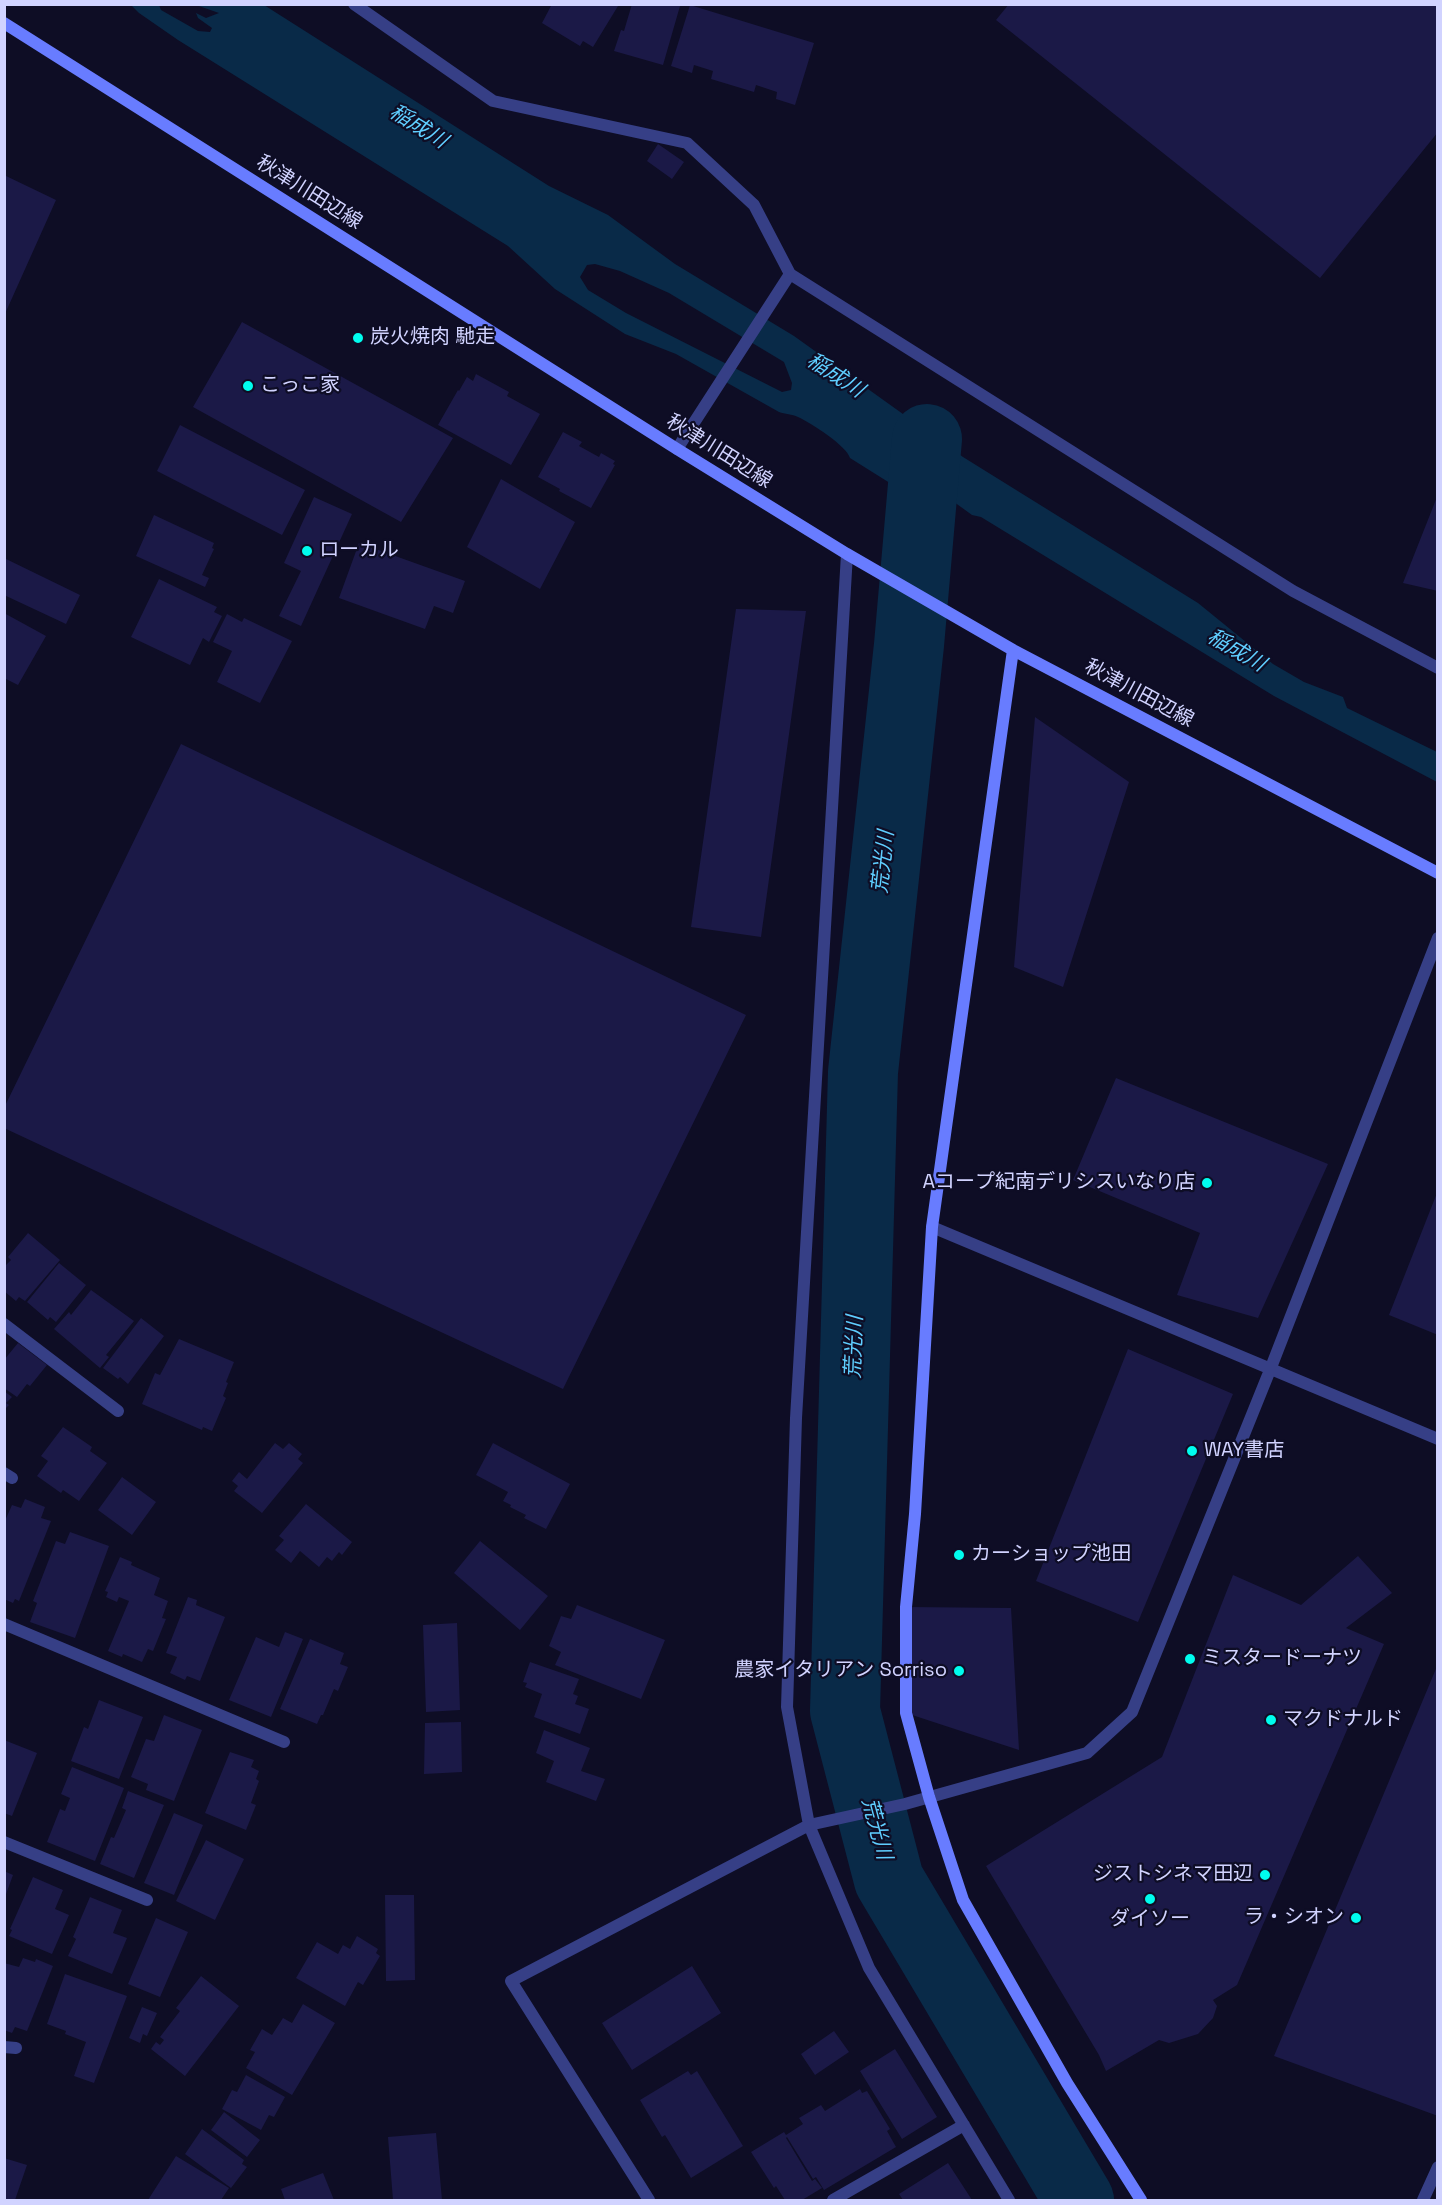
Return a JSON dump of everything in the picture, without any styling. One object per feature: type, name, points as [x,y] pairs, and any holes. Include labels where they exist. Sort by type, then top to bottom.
[{"type":"main road","name":"秋津川田辺線","points":[[4,23],[847,554],[1013,650],[1437,873]]},
{"type":"main road","points":[[1013,650],[932,1227],[915,1514],[906,1607],[906,1713],[929,1797],[963,1900],[1067,2083],[1141,2200]]},
{"type":"street","points":[[354,4],[493,101],[687,143],[754,205],[790,274],[1293,591],[1437,668]]},
{"type":"street","points":[[678,449],[790,274]]},
{"type":"street","points":[[847,554],[796,1418],[788,1707],[809,1825],[869,1968],[1010,2200]]},
{"type":"street","points":[[649,2200],[512,1981],[809,1825],[905,1804],[1087,1753],[1132,1712],[1270,1370],[1437,938]]},
{"type":"street","points":[[932,1227],[1437,1439]]},
{"type":"street","points":[[4,1324],[118,1411]]},
{"type":"street","points":[[4,1624],[284,1742]]},
{"type":"street","points":[[4,1842],[147,1900]]},
{"type":"street","points":[[833,2200],[963,2125]]},
{"type":"street","points":[[1423,2200],[1437,2167]]},
{"type":"water","name":"稲成川","points":[[131,5],[159,5],[161,10],[198,31],[210,32],[212,28],[198,18],[196,13],[206,18],[219,13],[196,5],[264,5],[549,186],[608,215],[675,264],[794,336],[963,457],[1198,603],[1273,664],[1304,682],[1343,697],[1347,708],[1437,752],[1437,782],[1274,696],[981,517],[972,515],[932,486],[917,483],[914,493],[944,539],[940,543],[906,524],[901,498],[893,485],[850,458],[836,441],[819,429],[796,416],[779,412],[676,354],[625,334],[555,289],[508,246],[178,40]],"holes":[[[595,264],[620,271],[669,293],[784,362],[792,383],[791,390],[782,392],[626,313],[588,290],[580,277],[587,265]]]},
{"type":"building","points":[[552,4],[616,4],[618,6],[593,47],[583,41],[580,46],[542,23]]},
{"type":"building","points":[[632,4],[680,6],[663,65],[614,51],[621,30],[624,31]]},
{"type":"building","points":[[1009,4],[1438,4],[1438,132],[1320,278],[996,20]]},
{"type":"building","points":[[690,5],[814,43],[795,105],[776,99],[777,92],[756,85],[754,92],[711,79],[713,71],[694,65],[692,73],[671,66]]},
{"type":"building","points":[[658,144],[684,162],[672,179],[647,161]]},
{"type":"building","points":[[4,175],[56,200],[4,316]]},
{"type":"building","points":[[242,322],[453,438],[401,522],[193,407]]},
{"type":"building","points":[[476,374],[509,392],[507,396],[540,414],[511,465],[438,425],[467,377],[473,381]]},
{"type":"building","points":[[180,425],[305,490],[282,535],[157,471]]},
{"type":"building","points":[[563,432],[582,442],[579,446],[599,457],[601,453],[615,461],[613,464],[615,465],[591,508],[538,477]]},
{"type":"building","points":[[501,479],[575,522],[540,589],[467,547]]},
{"type":"building","points":[[314,497],[352,514],[301,626],[279,616],[301,571],[284,563]]},
{"type":"building","points":[[1438,497],[1438,591],[1403,583]]},
{"type":"building","points":[[154,515],[214,543],[212,548],[214,549],[202,575],[209,578],[205,587],[136,556]]},
{"type":"building","points":[[359,543],[465,581],[453,613],[434,606],[425,629],[339,598]]},
{"type":"building","points":[[4,558],[80,595],[66,624],[4,595]]},
{"type":"building","points":[[159,579],[217,607],[214,612],[222,616],[209,642],[203,638],[190,665],[131,637]]},
{"type":"building","points":[[736,609],[806,611],[761,937],[691,927]]},
{"type":"building","points":[[4,613],[46,636],[18,685],[4,678]]},
{"type":"building","points":[[227,614],[242,622],[244,618],[292,641],[260,703],[217,682],[232,651],[213,642]]},
{"type":"building","points":[[1035,717],[1129,782],[1063,987],[1014,967]]},
{"type":"building","points":[[181,744],[746,1015],[563,1389],[4,1128],[4,1108]]},
{"type":"building","points":[[1116,1078],[1328,1164],[1258,1318],[1177,1295],[1200,1233],[1073,1180]]},
{"type":"building","points":[[1438,1193],[1438,1335],[1389,1315]]},
{"type":"building","points":[[28,1233],[60,1260],[25,1301],[19,1297],[16,1301],[4,1291],[4,1267],[11,1260],[8,1257]]},
{"type":"building","points":[[59,1263],[86,1285],[56,1322],[50,1317],[48,1320],[27,1302]]},
{"type":"building","points":[[91,1290],[134,1321],[106,1355],[109,1357],[100,1368],[54,1329],[69,1312],[71,1315]]},
{"type":"building","points":[[141,1318],[164,1336],[128,1384],[103,1368]]},
{"type":"building","points":[[179,1339],[234,1362],[226,1382],[228,1383],[223,1396],[226,1398],[212,1431],[203,1427],[202,1430],[142,1404],[155,1373],[160,1375]]},
{"type":"building","points":[[18,1343],[47,1365],[30,1386],[27,1384],[17,1397],[4,1388],[4,1360]]},
{"type":"building","points":[[1128,1349],[1233,1394],[1138,1622],[1036,1581]]},
{"type":"building","points":[[4,1391],[12,1397],[6,1403],[9,1405],[4,1410]]},
{"type":"building","points":[[63,1427],[92,1447],[90,1451],[107,1463],[79,1501],[63,1490],[61,1493],[37,1476],[48,1461],[41,1456]]},
{"type":"building","points":[[275,1443],[283,1449],[289,1443],[302,1454],[298,1459],[303,1463],[262,1513],[234,1491],[238,1486],[232,1481],[239,1472],[247,1479]]},
{"type":"building","points":[[493,1443],[570,1484],[546,1529],[524,1518],[526,1515],[503,1501],[508,1492],[476,1475]]},
{"type":"building","points":[[122,1477],[156,1502],[132,1535],[98,1510]]},
{"type":"building","points":[[25,1499],[45,1507],[41,1518],[51,1521],[19,1601],[15,1599],[13,1603],[4,1599],[4,1523],[12,1505],[21,1508]]},
{"type":"building","points":[[306,1504],[352,1542],[342,1555],[339,1552],[332,1561],[327,1557],[319,1567],[300,1551],[291,1563],[275,1550],[284,1540],[279,1536]]},
{"type":"building","points":[[70,1532],[109,1546],[75,1638],[30,1622],[37,1603],[33,1601],[56,1541],[65,1544]]},
{"type":"building","points":[[480,1541],[548,1596],[520,1630],[454,1573]]},
{"type":"building","points":[[1358,1556],[1392,1593],[1346,1628],[1384,1644],[1237,1985],[1213,2000],[1217,2006],[1213,2018],[1198,2034],[1169,2043],[1159,2040],[1106,2071],[1099,2055],[986,1866],[1162,1757],[1233,1575],[1301,1605]]},
{"type":"building","points":[[120,1557],[132,1562],[131,1565],[160,1578],[154,1595],[168,1601],[162,1618],[166,1619],[153,1651],[148,1649],[142,1662],[108,1651],[129,1601],[119,1597],[117,1602],[106,1597],[108,1592],[105,1591]]},
{"type":"building","points":[[188,1597],[197,1600],[196,1605],[225,1617],[200,1681],[187,1676],[185,1680],[170,1673],[177,1657],[166,1653]]},
{"type":"building","points":[[577,1605],[665,1640],[641,1699],[555,1665],[561,1652],[549,1646],[561,1616],[571,1619]]},
{"type":"building","points":[[906,1607],[1011,1608],[1019,1750],[906,1713]]},
{"type":"building","points":[[457,1623],[460,1710],[426,1712],[423,1625]]},
{"type":"building","points":[[285,1632],[303,1639],[271,1717],[229,1700],[256,1637],[279,1647]]},
{"type":"building","points":[[310,1639],[344,1653],[340,1664],[348,1667],[338,1691],[334,1689],[317,1724],[280,1709]]},
{"type":"building","points":[[530,1662],[579,1679],[573,1694],[578,1696],[575,1704],[589,1709],[580,1734],[534,1717],[542,1694],[525,1687],[527,1683],[523,1682]]},
{"type":"building","points":[[1438,1664],[1438,2116],[1274,2056]]},
{"type":"building","points":[[99,1700],[143,1717],[119,1779],[71,1761],[84,1727],[88,1729]]},
{"type":"building","points":[[164,1715],[202,1730],[174,1801],[146,1790],[148,1784],[131,1777],[146,1739],[154,1741]]},
{"type":"building","points":[[461,1722],[462,1772],[424,1774],[425,1723]]},
{"type":"building","points":[[544,1730],[590,1748],[581,1771],[605,1779],[596,1801],[546,1782],[554,1761],[536,1753]]},
{"type":"building","points":[[4,1740],[37,1753],[12,1816],[4,1813]]},
{"type":"building","points":[[230,1752],[254,1760],[251,1767],[259,1771],[256,1779],[259,1781],[251,1803],[256,1805],[246,1830],[205,1813]]},
{"type":"building","points":[[72,1767],[124,1788],[95,1861],[47,1842],[60,1809],[65,1811],[70,1798],[61,1794]]},
{"type":"building","points":[[128,1791],[164,1805],[134,1878],[100,1864],[111,1837],[114,1838],[126,1810],[122,1808]]},
{"type":"building","points":[[174,1813],[203,1825],[174,1895],[144,1883]]},
{"type":"building","points":[[206,1840],[244,1859],[215,1920],[176,1901]]},
{"type":"building","points":[[4,1871],[13,1875],[5,1897],[4,1897]]},
{"type":"building","points":[[33,1877],[63,1890],[55,1909],[69,1915],[52,1954],[9,1936]]},
{"type":"building","points":[[385,1895],[414,1895],[415,1980],[386,1981]]},
{"type":"building","points":[[90,1897],[122,1910],[113,1933],[127,1938],[112,1974],[68,1956],[76,1939],[73,1937]]},
{"type":"building","points":[[156,1918],[188,1932],[160,1997],[128,1984]]},
{"type":"building","points":[[357,1936],[378,1949],[376,1953],[380,1956],[363,1985],[358,1982],[345,2006],[296,1978],[317,1942],[338,1954],[343,1945],[350,1949]]},
{"type":"building","points":[[23,1958],[35,1962],[36,1959],[53,1966],[27,2031],[15,2027],[12,2033],[4,2030],[4,1963],[19,1967]]},
{"type":"building","points":[[692,1966],[721,2013],[632,2070],[602,2023]]},
{"type":"building","points":[[65,1974],[127,1996],[94,2083],[74,2076],[86,2042],[47,2024]]},
{"type":"building","points":[[201,1976],[239,2006],[185,2076],[151,2049],[156,2042],[160,2045],[164,2040],[160,2037],[180,2011],[176,2008]]},
{"type":"building","points":[[303,2004],[335,2023],[292,2095],[246,2068],[255,2052],[250,2050],[262,2029],[272,2035],[283,2018],[292,2023]]},
{"type":"building","points":[[142,2007],[157,2013],[147,2036],[143,2034],[140,2043],[129,2038]]},
{"type":"building","points":[[834,2031],[849,2052],[815,2075],[801,2054]]},
{"type":"building","points":[[895,2049],[937,2117],[902,2139],[860,2071]]},
{"type":"building","points":[[688,2071],[691,2075],[697,2071],[743,2146],[691,2178],[665,2135],[662,2137],[640,2100]]},
{"type":"building","points":[[246,2075],[285,2097],[274,2117],[269,2115],[261,2130],[222,2109],[232,2090],[237,2092]]},
{"type":"building","points":[[860,2089],[862,2093],[867,2091],[890,2129],[887,2131],[896,2147],[824,2190],[816,2177],[813,2179],[787,2137],[812,2181],[815,2179],[822,2188],[802,2200],[785,2200],[776,2186],[774,2188],[751,2152],[784,2132],[786,2135],[803,2124],[799,2118],[821,2105],[825,2111]]},
{"type":"building","points":[[224,2112],[260,2140],[247,2157],[211,2130]]},
{"type":"building","points":[[202,2129],[244,2160],[242,2164],[247,2167],[231,2188],[185,2154]]},
{"type":"building","points":[[436,2133],[442,2200],[393,2200],[388,2137]]},
{"type":"building","points":[[176,2156],[229,2188],[221,2200],[148,2200]]},
{"type":"building","points":[[4,2158],[27,2165],[15,2200],[4,2200]]},
{"type":"building","points":[[948,2163],[972,2200],[903,2200],[899,2194]]},
{"type":"building","points":[[323,2173],[334,2200],[285,2200],[281,2189]]},
{"type":"waterway","name":"荒光川","points":[[927,439],[909,645],[863,1072],[845,1711],[889,1880],[1079,2200]]},
{"type":"place","name":"炭火焼肉 馳走","points":[[358,338]]},
{"type":"place","name":"こっこ家","points":[[248,386]]},
{"type":"place","name":"ローカル","points":[[307,551]]},
{"type":"place","name":"Aコープ紀南デリシスいなり店","points":[[1207,1183]]},
{"type":"place","name":"WAY書店","points":[[1192,1451]]},
{"type":"place","name":"カーショップ池田","points":[[959,1555]]},
{"type":"place","name":"ミスタードーナツ","points":[[1190,1659]]},
{"type":"place","name":"農家イタリアン Sorriso","points":[[959,1671]]},
{"type":"place","name":"マクドナルド","points":[[1271,1720]]},
{"type":"place","name":"ジストシネマ田辺","points":[[1265,1875]]},
{"type":"place","name":"ダイソー","points":[[1150,1899]]},
{"type":"place","name":"ラ・シオン","points":[[1356,1918]]}]
